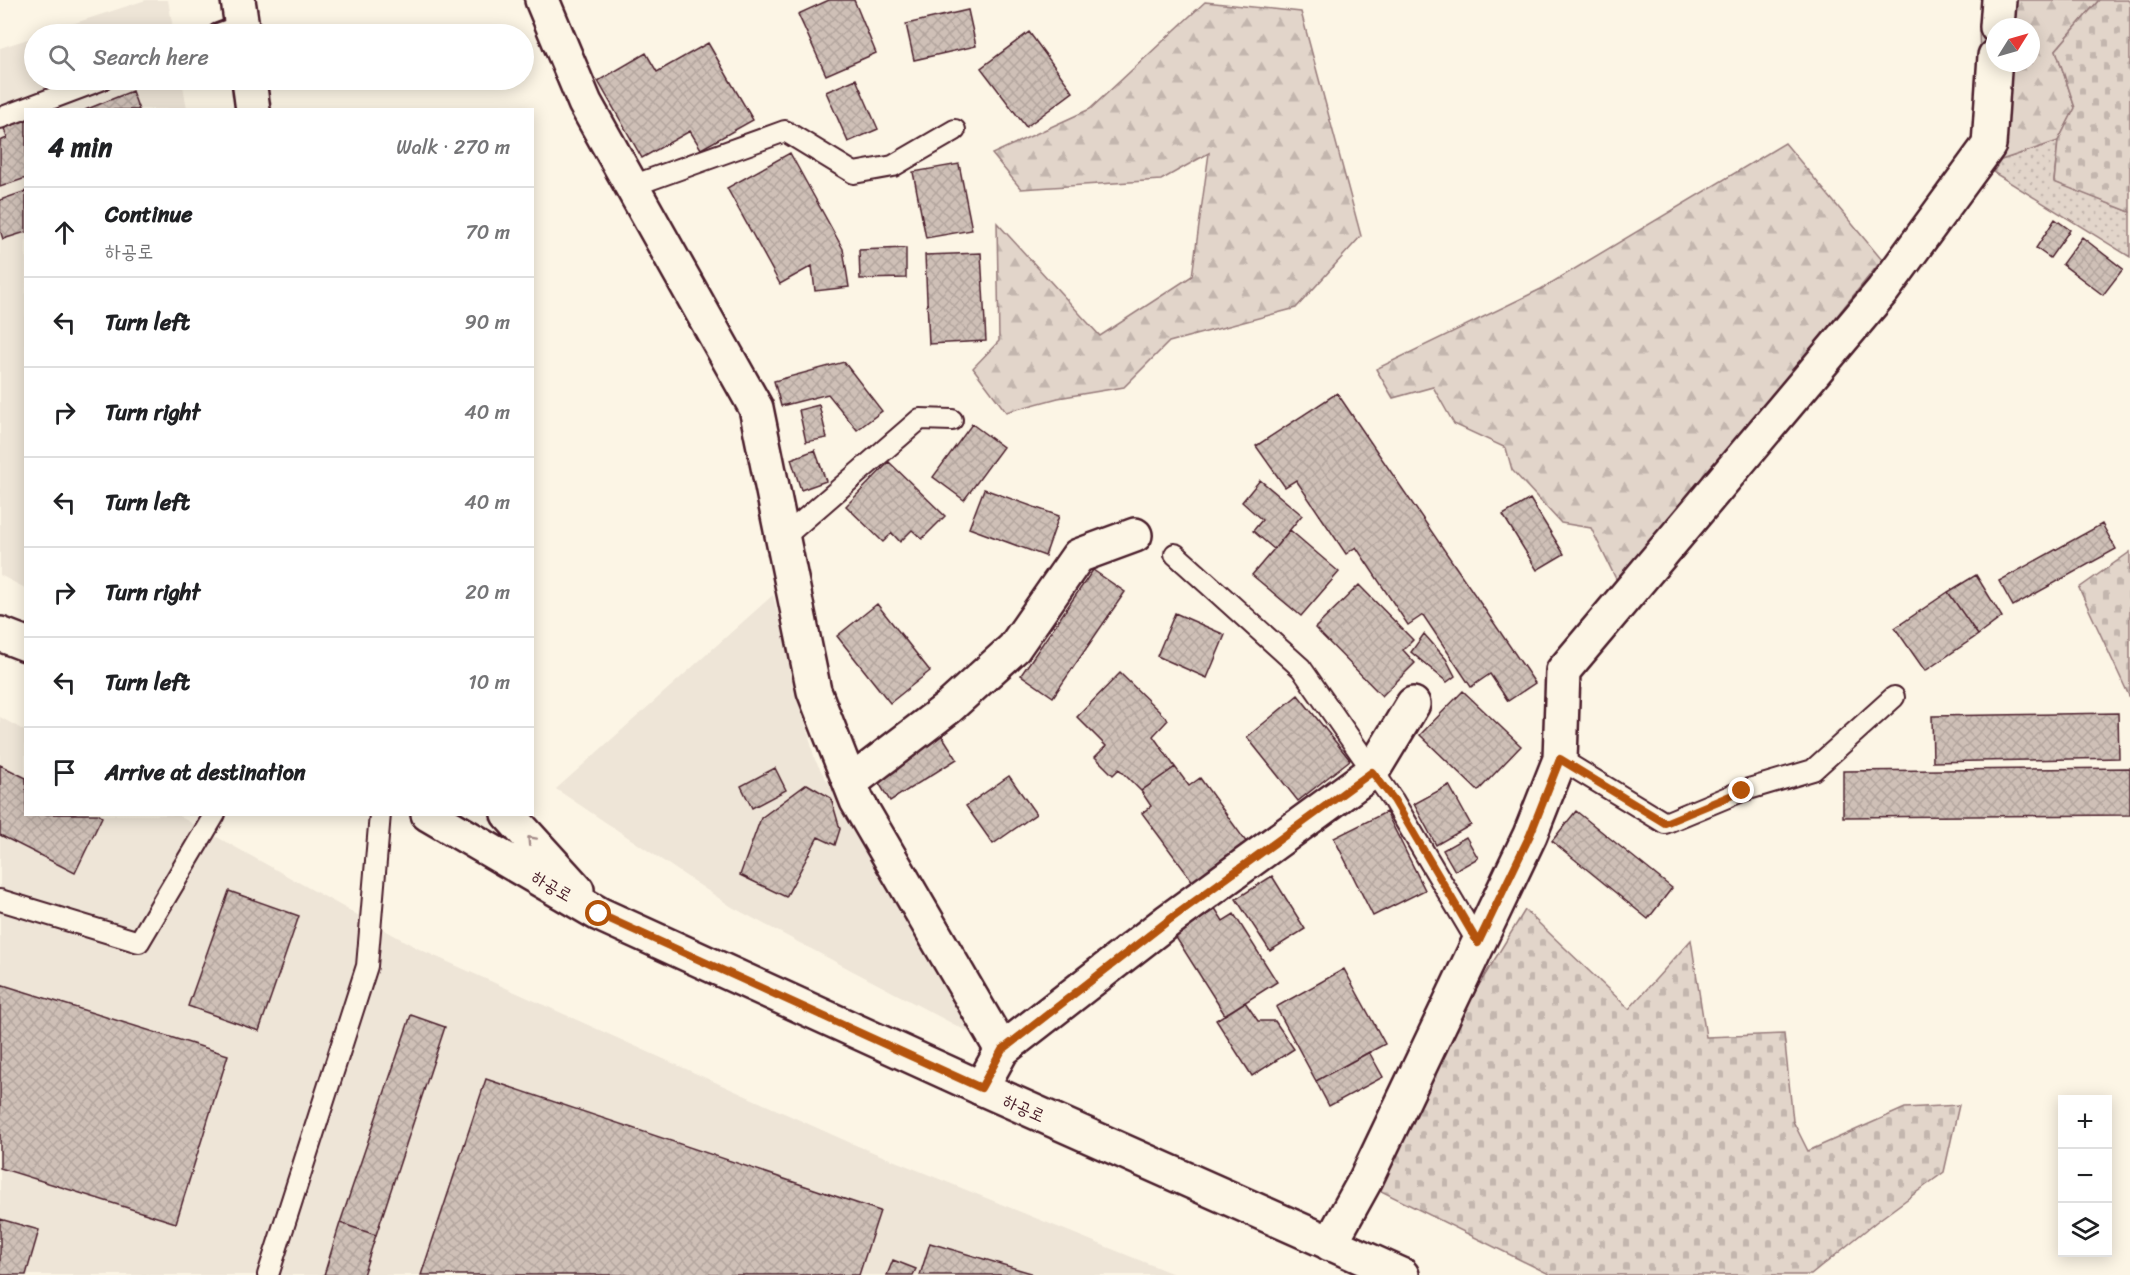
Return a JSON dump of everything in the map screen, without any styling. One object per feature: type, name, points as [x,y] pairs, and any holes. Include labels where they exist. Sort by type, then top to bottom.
[{"type":"street","points":[[542,0],[585,103],[756,408],[814,691],[857,801],[1002,1050]]},
{"type":"street","points":[[1998,18],[1999,0]]},
{"type":"street","points":[[1330,1244],[1366,1179],[1530,835],[1560,759],[1563,671],[1883,290],[1989,145],[1994,72]]},
{"type":"street","points":[[250,90],[253,108]]},
{"type":"street","points":[[850,783],[948,708],[1014,648],[1078,556],[1135,535]]},
{"type":"street","points":[[0,634],[24,643]]},
{"type":"street","points":[[981,1088],[1002,1050],[1169,920],[1372,772],[1413,704]]},
{"type":"street","name":"하공로","points":[[431,816],[599,914],[981,1088],[1402,1275]]},
{"type":"street","points":[[510,816],[599,914]]},
{"type":"lane","points":[[27,108],[74,90]]},
{"type":"lane","points":[[0,118],[24,109]]},
{"type":"lane","points":[[632,186],[785,131],[854,173],[893,166],[955,130]]},
{"type":"lane","points":[[783,538],[920,419],[952,420]]},
{"type":"lane","points":[[1175,554],[1301,668],[1372,772],[1394,800],[1478,943]]},
{"type":"lane","points":[[1560,759],[1665,823],[1742,791],[1814,770],[1894,698]]},
{"type":"lane","points":[[0,900],[139,942],[214,816]]},
{"type":"lane","points":[[268,1275],[367,966],[380,816]]},
{"type":"shaded area","points":[[146,0],[168,0],[172,24],[72,24]]},
{"type":"shaded area","points":[[24,40],[24,90],[184,90],[187,108],[24,108],[24,587],[0,575],[0,48]]},
{"type":"shaded area","points":[[773,595],[815,760],[974,1035],[732,907],[556,789]]},
{"type":"shaded area","points":[[0,717],[24,730],[24,816],[179,816],[419,949],[853,1144],[1176,1275],[0,1275]]},
{"type":"green space","points":[[2003,0],[2099,0],[2056,50],[2075,108],[2058,141],[2001,160],[1982,109],[1979,30],[1986,21],[1986,72],[2040,72],[2040,18],[1989,18]]},
{"type":"green space","points":[[2099,0],[2128,0],[2130,3],[2130,212],[2054,182],[2058,141],[2075,108],[2056,50]]},
{"type":"green space","points":[[1205,2],[1301,12],[1361,236],[1296,308],[1169,342],[1124,387],[1058,398],[1006,412],[973,368],[999,341],[997,223],[1100,336],[1192,276],[1209,153],[1161,180],[1021,189],[992,154],[1090,109]]},
{"type":"green space","points":[[2058,141],[2054,181],[2130,212],[2130,257],[1993,172],[2001,160]]},
{"type":"green space","points":[[1785,143],[1882,260],[1657,539],[1616,579],[1591,528],[1561,523],[1512,470],[1506,448],[1454,424],[1433,387],[1393,398],[1376,369],[1541,289]]},
{"type":"green space","points":[[2130,552],[2130,698],[2079,588]]},
{"type":"green space","points":[[1525,910],[1629,1009],[1691,940],[1706,1037],[1784,1034],[1793,1121],[1808,1151],[1905,1108],[1959,1105],[1944,1172],[1876,1222],[1811,1275],[1551,1275],[1377,1189],[1466,1006]]},
{"type":"building","points":[[829,0],[854,0],[876,53],[826,75],[798,14]]},
{"type":"building","points":[[968,10],[976,46],[914,60],[906,24]]},
{"type":"building","points":[[1029,32],[1073,92],[1026,127],[981,68]]},
{"type":"building","points":[[708,43],[753,120],[701,149],[690,131],[642,158],[598,81],[646,53],[657,72]]},
{"type":"building","points":[[856,79],[878,129],[848,142],[826,92]]},
{"type":"building","points":[[132,91],[138,108],[90,108]]},
{"type":"building","points":[[24,121],[24,179],[0,187],[0,141],[7,138],[4,128]]},
{"type":"building","points":[[790,153],[843,249],[849,287],[815,291],[812,266],[780,284],[727,188]]},
{"type":"building","points":[[959,164],[972,230],[926,238],[913,172]]},
{"type":"building","points":[[24,192],[24,233],[3,239],[0,230],[0,200]]},
{"type":"building","points":[[2055,219],[2070,230],[2050,258],[2036,248]]},
{"type":"building","points":[[2082,237],[2123,269],[2103,295],[2062,264]]},
{"type":"building","points":[[906,248],[906,278],[860,279],[859,250]]},
{"type":"building","points":[[981,253],[986,341],[929,344],[925,255]]},
{"type":"building","points":[[844,362],[882,411],[857,430],[828,394],[781,406],[774,381]]},
{"type":"building","points":[[1337,393],[1535,683],[1508,701],[1490,674],[1471,687],[1423,615],[1408,625],[1356,547],[1346,554],[1296,480],[1285,487],[1256,446]]},
{"type":"building","points":[[819,405],[827,438],[806,442],[799,410]]},
{"type":"building","points":[[972,424],[1003,447],[964,500],[933,477]]},
{"type":"building","points":[[815,450],[826,481],[801,490],[791,459]]},
{"type":"building","points":[[889,462],[945,516],[922,539],[912,530],[900,542],[892,533],[883,542],[846,506]]},
{"type":"building","points":[[1260,480],[1302,515],[1274,549],[1253,531],[1262,520],[1242,502]]},
{"type":"building","points":[[984,489],[1059,516],[1045,556],[969,528]]},
{"type":"building","points":[[1530,499],[1564,554],[1537,570],[1503,515]]},
{"type":"building","points":[[2102,524],[2116,549],[2013,606],[1999,581]]},
{"type":"building","points":[[1290,530],[1339,572],[1301,616],[1252,575]]},
{"type":"building","points":[[1093,570],[1125,592],[1053,697],[1021,675]]},
{"type":"building","points":[[1976,575],[2002,617],[1978,635],[1948,592]]},
{"type":"building","points":[[1359,585],[1413,640],[1403,650],[1415,663],[1382,696],[1315,628]]},
{"type":"building","points":[[1948,592],[1978,635],[1925,671],[1895,628]]},
{"type":"building","points":[[877,604],[930,671],[890,703],[837,636]]},
{"type":"building","points":[[1175,613],[1225,635],[1207,678],[1157,656]]},
{"type":"building","points":[[1424,634],[1446,659],[1455,676],[1447,682],[1411,652]]},
{"type":"building","points":[[1120,673],[1168,720],[1153,736],[1175,767],[1141,791],[1119,769],[1113,775],[1095,757],[1106,746],[1077,717]]},
{"type":"building","points":[[1463,691],[1521,746],[1478,791],[1420,735]]},
{"type":"building","points":[[1298,695],[1350,760],[1298,801],[1247,737]]},
{"type":"building","points":[[2118,713],[2119,758],[1933,762],[1932,716]]},
{"type":"building","points":[[941,734],[957,759],[890,801],[874,775]]},
{"type":"building","points":[[0,765],[24,777],[24,816],[102,817],[75,873],[0,835]]},
{"type":"building","points":[[1175,767],[1189,786],[1200,778],[1247,843],[1193,882],[1142,813],[1151,806],[1141,791]]},
{"type":"building","points":[[775,768],[786,790],[752,808],[741,786]]},
{"type":"building","points":[[2130,768],[2130,815],[1843,817],[1843,771]]},
{"type":"building","points":[[1009,776],[1036,814],[993,844],[966,806]]},
{"type":"building","points":[[807,784],[831,798],[840,829],[835,845],[818,837],[786,897],[740,875],[761,818]]},
{"type":"building","points":[[1449,785],[1471,825],[1436,845],[1414,804]]},
{"type":"building","points":[[1576,811],[1672,888],[1648,919],[1552,841]]},
{"type":"building","points":[[1386,812],[1425,890],[1373,916],[1334,838]]},
{"type":"building","points":[[1466,837],[1478,858],[1455,871],[1443,850]]},
{"type":"building","points":[[1272,876],[1305,929],[1270,951],[1236,899]]},
{"type":"building","points":[[229,891],[299,916],[259,1031],[188,1006]]},
{"type":"building","points":[[1211,902],[1223,921],[1234,914],[1277,982],[1225,1015],[1170,928]]},
{"type":"building","points":[[1344,969],[1385,1044],[1316,1081],[1276,1007]]},
{"type":"building","points":[[0,984],[228,1055],[176,1223],[0,1168]]},
{"type":"building","points":[[1245,1002],[1258,1021],[1275,1021],[1294,1049],[1252,1076],[1216,1020]]},
{"type":"building","points":[[411,1015],[445,1027],[376,1235],[340,1223]]},
{"type":"building","points":[[1369,1052],[1383,1077],[1329,1106],[1316,1081]]},
{"type":"building","points":[[486,1079],[880,1211],[859,1275],[421,1275]]},
{"type":"building","points":[[0,1219],[39,1230],[26,1275],[0,1275]]},
{"type":"building","points":[[340,1223],[376,1235],[363,1275],[324,1275]]},
{"type":"building","points":[[930,1243],[1031,1273],[1030,1275],[920,1275]]},
{"type":"building","points":[[893,1260],[916,1269],[913,1275],[887,1275]]},
{"type":"route","points":[[599,914],[981,1088],[1002,1050],[1169,920],[1372,772],[1394,800],[1478,943],[1530,835],[1560,759],[1665,823],[1742,791]]}]
